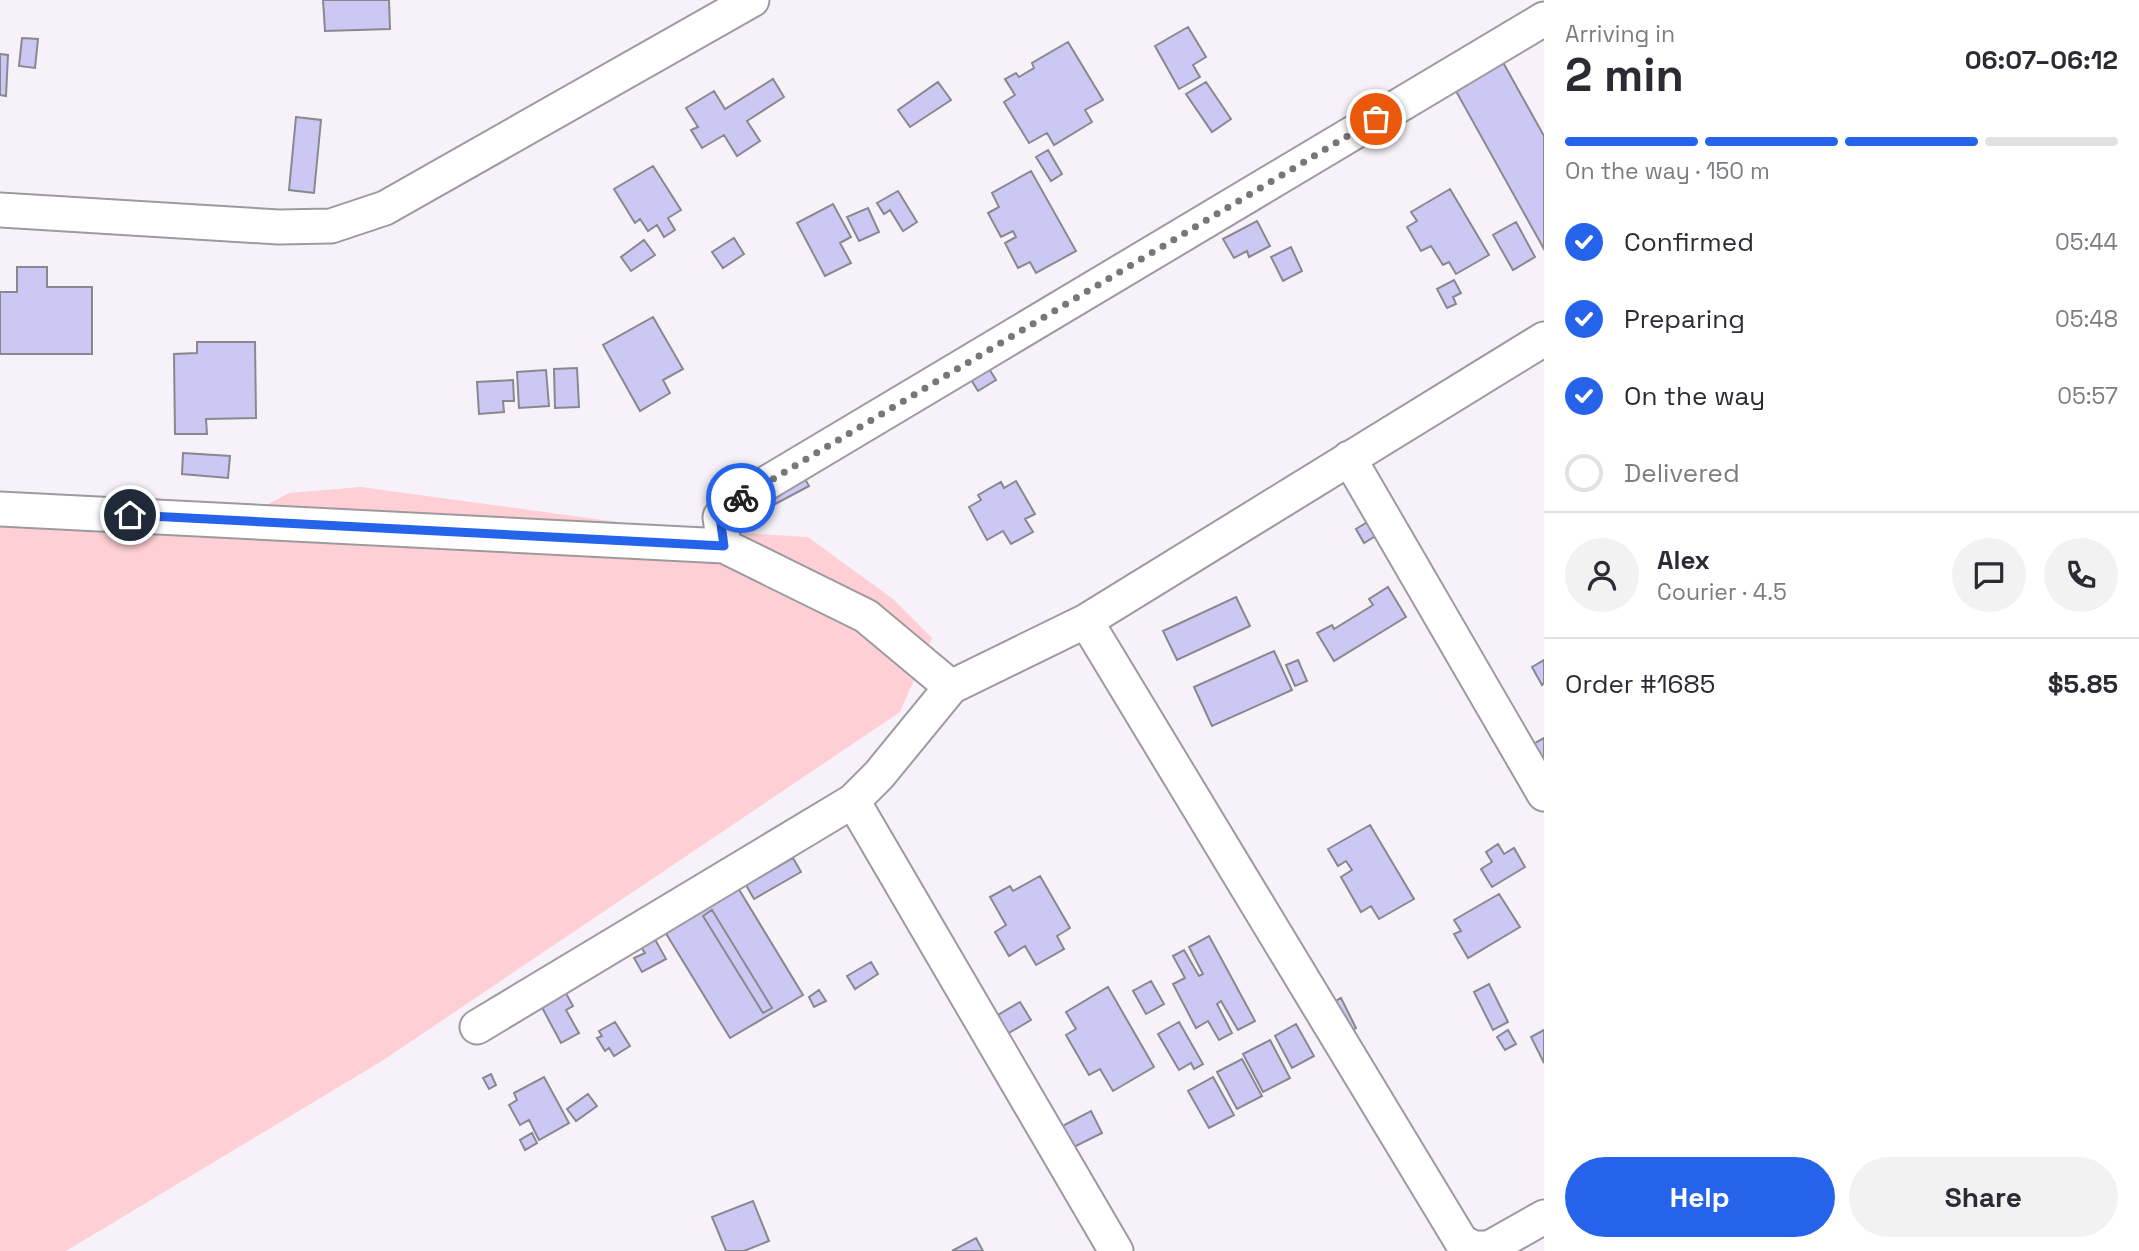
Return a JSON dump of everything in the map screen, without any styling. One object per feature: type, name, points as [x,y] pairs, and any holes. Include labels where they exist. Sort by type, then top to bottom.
[{"type":"street","points":[[0,210],[279,227],[331,226],[385,208],[752,0]]},
{"type":"street","points":[[724,546],[720,517],[728,506],[1544,17],[1536,0]]},
{"type":"street","points":[[477,1027],[853,801],[879,775],[951,687],[1086,621],[1544,339]]},
{"type":"street","points":[[1349,458],[1544,794]]},
{"type":"street","points":[[0,509],[724,546],[866,616],[951,687]]},
{"type":"street","points":[[1086,621],[1461,1241],[1473,1248],[1489,1248],[1544,1217]]},
{"type":"street","points":[[853,801],[1116,1251]]},
{"type":"shaded area","points":[[361,487],[662,528],[808,537],[893,599],[932,638],[900,712],[382,1061],[66,1251],[0,1251],[0,524],[210,535],[289,493]]},
{"type":"building","points":[[323,0],[389,0],[390,29],[325,31]]},
{"type":"building","points":[[1188,27],[1206,57],[1193,65],[1200,77],[1179,89],[1155,46]]},
{"type":"building","points":[[22,38],[38,39],[35,68],[19,66]]},
{"type":"building","points":[[1068,42],[1103,100],[1085,110],[1092,122],[1054,145],[1047,133],[1029,143],[1004,102],[1015,95],[1005,79],[1016,73],[1019,77],[1034,68],[1032,63]]},
{"type":"building","points":[[0,54],[8,55],[6,96],[0,95]]},
{"type":"building","points":[[1500,57],[1544,136],[1544,249],[1452,84]]},
{"type":"building","points":[[773,79],[784,97],[747,121],[760,141],[737,156],[724,135],[702,148],[691,130],[698,127],[686,108],[714,91],[725,109]]},
{"type":"building","points":[[938,82],[951,100],[910,127],[898,110]]},
{"type":"building","points":[[1206,82],[1231,119],[1212,132],[1186,94]]},
{"type":"building","points":[[296,117],[321,120],[314,193],[289,190]]},
{"type":"building","points":[[1048,150],[1062,174],[1051,181],[1036,157]]},
{"type":"building","points":[[653,166],[681,210],[668,218],[675,230],[664,237],[657,225],[648,231],[640,219],[635,223],[614,189]]},
{"type":"building","points":[[1031,171],[1076,251],[1036,273],[1030,262],[1018,268],[1005,243],[1016,237],[1013,231],[1001,237],[988,213],[999,207],[992,193]]},
{"type":"building","points":[[1450,189],[1489,255],[1456,274],[1449,262],[1443,265],[1431,246],[1421,251],[1407,227],[1417,221],[1411,212]]},
{"type":"building","points":[[898,191],[917,222],[903,231],[890,210],[884,214],[877,203]]},
{"type":"building","points":[[833,204],[851,237],[840,243],[851,263],[825,276],[797,223]]},
{"type":"building","points":[[868,208],[879,232],[859,241],[847,217]]},
{"type":"building","points":[[1257,221],[1270,246],[1249,257],[1247,251],[1234,258],[1223,239]]},
{"type":"building","points":[[1516,222],[1535,257],[1513,270],[1493,235]]},
{"type":"building","points":[[734,238],[744,254],[723,268],[712,252]]},
{"type":"building","points":[[644,240],[655,255],[631,271],[621,257]]},
{"type":"building","points":[[1291,247],[1302,271],[1283,281],[1271,257]]},
{"type":"building","points":[[17,267],[47,267],[47,287],[92,287],[92,354],[0,354],[0,292],[17,292]]},
{"type":"building","points":[[1454,280],[1461,293],[1453,297],[1456,304],[1447,308],[1437,289]]},
{"type":"building","points":[[653,317],[683,369],[663,380],[670,393],[640,411],[603,345]]},
{"type":"building","points":[[197,342],[255,342],[256,418],[206,419],[207,434],[175,434],[174,354],[197,353]]},
{"type":"building","points":[[988,367],[996,380],[978,391],[970,378]]},
{"type":"building","points":[[577,368],[579,407],[555,408],[554,369]]},
{"type":"building","points":[[546,370],[549,406],[519,408],[517,372]]},
{"type":"building","points":[[513,380],[514,401],[503,401],[504,412],[479,414],[477,382]]},
{"type":"building","points":[[183,453],[230,456],[228,478],[182,474]]},
{"type":"building","points":[[801,472],[809,486],[768,508],[760,495]]},
{"type":"building","points":[[1016,481],[1035,514],[1025,519],[1033,532],[1011,544],[1003,531],[987,540],[969,507],[981,500],[978,495],[1001,482],[1004,488]]},
{"type":"building","points":[[1374,518],[1382,532],[1364,543],[1356,529]]},
{"type":"building","points":[[1388,587],[1406,617],[1334,661],[1317,633],[1332,625],[1334,629],[1373,605],[1369,599]]},
{"type":"building","points":[[1236,597],[1250,626],[1177,660],[1163,631]]},
{"type":"building","points":[[1274,651],[1292,690],[1212,726],[1194,687]]},
{"type":"building","points":[[1298,660],[1307,681],[1295,686],[1286,665]]},
{"type":"building","points":[[1544,660],[1544,683],[1542,685],[1532,667]]},
{"type":"building","points":[[1544,738],[1544,774],[1528,747]]},
{"type":"building","points":[[1370,825],[1414,899],[1379,919],[1371,906],[1361,912],[1341,877],[1352,870],[1346,861],[1338,866],[1328,849]]},
{"type":"building","points":[[1498,844],[1504,854],[1514,848],[1525,867],[1492,887],[1481,869],[1492,862],[1486,852]]},
{"type":"building","points":[[793,858],[801,872],[754,899],[746,885]]},
{"type":"building","points":[[1040,876],[1070,928],[1057,936],[1064,949],[1036,965],[1025,946],[1009,956],[995,932],[1006,925],[990,897],[1010,886],[1013,891]]},
{"type":"building","points":[[735,883],[803,995],[730,1038],[662,927]],"holes":[[[712,910],[772,1008],[763,1013],[703,916]]]},
{"type":"building","points":[[1499,894],[1520,927],[1468,958],[1454,934],[1461,931],[1454,920]]},
{"type":"building","points":[[712,910],[772,1008],[763,1013],[703,916]]},
{"type":"building","points":[[652,934],[666,959],[642,972],[634,958],[645,953],[638,942]]},
{"type":"building","points":[[1209,936],[1255,1021],[1238,1030],[1221,1001],[1217,1004],[1232,1033],[1219,1040],[1208,1021],[1196,1028],[1173,984],[1185,978],[1173,956],[1184,950],[1199,976],[1203,974],[1189,947]]},
{"type":"building","points":[[871,962],[878,974],[855,989],[847,976]]},
{"type":"building","points":[[1151,981],[1164,1004],[1146,1014],[1133,991]]},
{"type":"building","points":[[1489,984],[1508,1022],[1493,1030],[1474,992]]},
{"type":"building","points":[[562,986],[573,1006],[566,1010],[579,1033],[561,1043],[538,1000]]},
{"type":"building","points":[[1108,987],[1154,1067],[1113,1091],[1100,1069],[1089,1075],[1066,1035],[1076,1029],[1066,1012]]},
{"type":"building","points":[[819,990],[826,1001],[814,1007],[809,997]]},
{"type":"building","points":[[1341,998],[1356,1028],[1342,1035],[1327,1006]]},
{"type":"building","points":[[1020,1002],[1031,1020],[1002,1037],[991,1019]]},
{"type":"building","points":[[615,1022],[630,1046],[614,1056],[609,1048],[605,1051],[597,1038],[602,1036],[599,1031]]},
{"type":"building","points":[[1179,1022],[1203,1064],[1194,1069],[1191,1063],[1179,1070],[1158,1034]]},
{"type":"building","points":[[1296,1024],[1314,1056],[1292,1068],[1275,1036]]},
{"type":"building","points":[[1508,1030],[1516,1044],[1505,1050],[1497,1037]]},
{"type":"building","points":[[1544,1030],[1544,1063],[1531,1037]]},
{"type":"building","points":[[1270,1040],[1290,1078],[1263,1092],[1243,1054]]},
{"type":"building","points":[[1242,1059],[1262,1096],[1237,1109],[1217,1072]]},
{"type":"building","points":[[491,1074],[496,1085],[489,1089],[483,1078]]},
{"type":"building","points":[[544,1077],[569,1123],[539,1140],[529,1120],[520,1125],[509,1105],[517,1100],[514,1093]]},
{"type":"building","points":[[1213,1077],[1234,1115],[1209,1128],[1188,1091]]},
{"type":"building","points":[[588,1094],[597,1106],[576,1121],[567,1109]]},
{"type":"building","points":[[1091,1111],[1102,1133],[1066,1151],[1055,1130]]},
{"type":"building","points":[[532,1133],[537,1143],[525,1150],[520,1140]]},
{"type":"building","points":[[753,1201],[769,1241],[744,1251],[726,1251],[712,1217]]},
{"type":"building","points":[[976,1238],[983,1251],[952,1251]]},
{"type":"way so far","points":[[741,498],[1376,119]]},
{"type":"route","points":[[130,515],[724,546],[720,517],[728,506],[741,498]]}]
